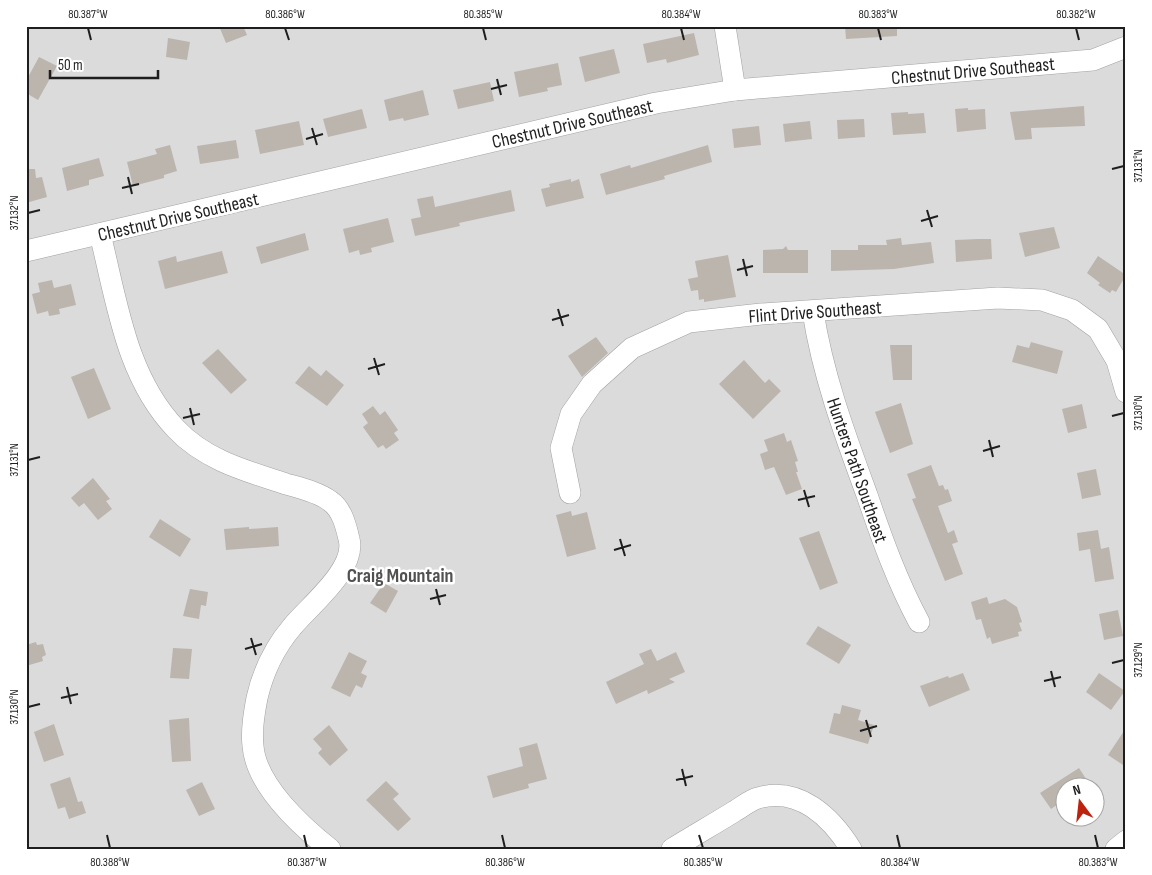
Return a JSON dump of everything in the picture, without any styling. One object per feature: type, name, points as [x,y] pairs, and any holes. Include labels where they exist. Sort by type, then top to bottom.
[{"type":"street","points":[[725,26],[735,90]]},
{"type":"street","name":"Chestnut Drive Southeast","points":[[26,251],[656,104],[735,90],[1093,60],[1126,47]]},
{"type":"street","points":[[100,234],[129,352],[142,383],[159,410],[177,431],[224,464],[306,490],[332,502],[345,520],[351,546],[342,571],[292,626],[273,653],[260,683],[254,714],[252,747],[261,771],[274,794],[304,829],[330,849]]},
{"type":"street","name":"Flint Drive Southeast","points":[[570,493],[561,448],[571,414],[592,384],[632,348],[689,322],[761,314],[813,312],[998,298],[1042,300],[1072,310],[1098,329],[1117,361],[1126,392]]},
{"type":"street","name":"Hunters Path Southeast","points":[[813,312],[819,345],[838,418],[900,587],[919,622]]},
{"type":"street","points":[[672,849],[757,798],[780,795],[799,799],[816,809],[832,822],[851,849]]},
{"type":"street","points":[[1116,849],[1126,841]]},
{"type":"shaded area","points":[[26,26],[1126,26],[1126,849],[26,849]]},
{"type":"building","points":[[219,26],[243,26],[247,35],[226,43]]},
{"type":"building","points":[[845,26],[897,26],[897,36],[846,39]]},
{"type":"building","points":[[694,33],[699,55],[667,63],[666,59],[647,63],[643,44]]},
{"type":"building","points":[[168,38],[190,42],[187,60],[166,57]]},
{"type":"building","points":[[614,49],[620,73],[585,82],[579,57]]},
{"type":"building","points":[[39,57],[57,66],[38,100],[26,93],[26,81]]},
{"type":"building","points":[[558,63],[562,85],[547,88],[548,91],[519,97],[514,72]]},
{"type":"building","points":[[490,82],[494,101],[458,109],[453,90]]},
{"type":"building","points":[[423,90],[429,115],[404,121],[403,118],[389,121],[384,100]]},
{"type":"building","points":[[1084,106],[1085,126],[1031,128],[1032,139],[1015,140],[1010,112]]},
{"type":"building","points":[[968,108],[968,110],[985,109],[986,129],[957,132],[955,109]]},
{"type":"building","points":[[362,109],[367,128],[328,137],[323,119]]},
{"type":"building","points":[[908,112],[908,114],[924,113],[926,133],[893,135],[891,113]]},
{"type":"building","points":[[864,119],[865,137],[838,139],[837,120]]},
{"type":"building","points":[[299,121],[304,145],[260,154],[255,130]]},
{"type":"building","points":[[810,121],[812,139],[785,142],[783,124]]},
{"type":"building","points":[[759,126],[761,145],[734,148],[732,129]]},
{"type":"building","points":[[236,140],[239,158],[200,164],[197,146]]},
{"type":"building","points":[[170,145],[177,171],[164,175],[164,178],[133,186],[127,162],[157,154],[155,149]]},
{"type":"building","points":[[708,145],[712,162],[664,176],[665,179],[606,195],[600,174],[630,165],[631,168]]},
{"type":"building","points":[[99,158],[104,176],[89,180],[89,185],[67,191],[62,168]]},
{"type":"building","points":[[26,169],[35,169],[36,178],[42,177],[47,197],[26,203]]},
{"type":"building","points":[[571,179],[571,182],[579,179],[584,198],[546,207],[541,189],[550,187],[549,184]]},
{"type":"building","points":[[511,190],[515,211],[459,223],[460,226],[415,236],[411,219],[421,217],[417,199],[433,196],[435,207]]},
{"type":"building","points":[[388,218],[394,242],[371,248],[372,252],[360,255],[359,250],[349,253],[343,229]]},
{"type":"building","points":[[1054,227],[1060,248],[1025,257],[1019,233]]},
{"type":"building","points":[[305,233],[309,250],[261,264],[256,247]]},
{"type":"building","points":[[901,238],[902,245],[931,242],[934,263],[894,269],[831,271],[831,250],[858,250],[858,245],[887,245],[886,240]]},
{"type":"building","points":[[991,239],[992,259],[956,262],[955,240]]},
{"type":"building","points":[[786,246],[788,250],[808,250],[808,273],[763,273],[763,250],[783,249]]},
{"type":"building","points":[[222,251],[228,273],[165,289],[158,261],[176,256],[177,262]]},
{"type":"building","points":[[728,255],[736,297],[704,302],[704,299],[699,300],[698,290],[691,291],[688,279],[698,277],[695,261]]},
{"type":"building","points":[[1098,256],[1126,275],[1116,292],[1112,290],[1110,293],[1098,285],[1100,283],[1087,273]]},
{"type":"building","points":[[52,280],[54,288],[71,284],[76,305],[59,309],[60,314],[49,316],[48,311],[37,314],[32,294],[40,292],[38,283]]},
{"type":"building","points":[[596,337],[608,353],[582,377],[568,356]]},
{"type":"building","points":[[1031,342],[1063,351],[1057,374],[1012,362],[1017,345],[1029,348]]},
{"type":"building","points":[[890,345],[912,345],[912,380],[893,380]]},
{"type":"building","points":[[218,349],[247,380],[231,394],[202,363]]},
{"type":"building","points":[[744,360],[765,383],[769,379],[781,391],[753,419],[719,384]]},
{"type":"building","points":[[309,366],[321,376],[326,370],[344,385],[327,406],[295,383]]},
{"type":"building","points":[[94,368],[111,409],[88,419],[71,377]]},
{"type":"building","points":[[901,403],[913,444],[890,453],[875,412]]},
{"type":"building","points":[[1082,404],[1087,428],[1068,433],[1062,409]]},
{"type":"building","points":[[373,406],[380,415],[385,411],[398,430],[394,433],[399,440],[386,449],[383,445],[378,448],[363,427],[368,423],[362,414]]},
{"type":"building","points":[[784,433],[787,442],[791,440],[798,461],[795,462],[798,472],[796,472],[802,489],[786,495],[774,467],[765,470],[760,454],[768,451],[764,440]]},
{"type":"building","points":[[931,465],[939,486],[943,485],[945,490],[948,489],[952,501],[938,506],[948,533],[954,530],[958,542],[952,544],[963,574],[945,581],[912,499],[916,498],[907,474]]},
{"type":"building","points":[[1096,469],[1101,495],[1082,499],[1077,473]]},
{"type":"building","points":[[93,478],[110,499],[106,501],[112,509],[98,520],[84,503],[79,507],[71,498]]},
{"type":"building","points":[[571,511],[572,516],[587,512],[596,549],[567,557],[556,515]]},
{"type":"building","points":[[160,519],[191,539],[180,557],[149,537]]},
{"type":"building","points":[[249,527],[249,529],[278,527],[279,546],[226,550],[224,529]]},
{"type":"building","points":[[1098,530],[1101,549],[1109,547],[1114,579],[1095,582],[1090,549],[1079,551],[1077,533]]},
{"type":"building","points":[[819,531],[838,583],[820,590],[799,538]]},
{"type":"building","points":[[384,583],[398,591],[386,613],[370,603]]},
{"type":"building","points":[[190,589],[208,592],[206,606],[201,605],[199,619],[183,616]]},
{"type":"building","points":[[987,597],[989,604],[1005,599],[1017,607],[1022,622],[1019,623],[1022,631],[1018,632],[1019,636],[992,644],[990,637],[987,639],[981,619],[976,620],[971,602]]},
{"type":"building","points":[[1118,610],[1123,636],[1104,640],[1099,614]]},
{"type":"building","points":[[818,626],[851,645],[839,664],[806,644]]},
{"type":"building","points":[[36,642],[37,645],[43,644],[46,655],[42,657],[43,661],[26,666],[26,645]]},
{"type":"building","points":[[173,648],[192,649],[189,679],[170,678]]},
{"type":"building","points":[[651,649],[657,661],[676,652],[685,672],[669,679],[675,682],[648,694],[647,690],[616,704],[606,682],[644,664],[639,654]]},
{"type":"building","points":[[349,652],[367,661],[361,673],[367,676],[362,688],[356,685],[350,697],[331,688]]},
{"type":"building","points":[[963,673],[970,690],[929,707],[920,686]]},
{"type":"building","points":[[1099,673],[1125,691],[1111,710],[1086,692]]},
{"type":"building","points":[[842,705],[861,710],[858,720],[874,725],[868,744],[829,733],[834,713],[840,714]]},
{"type":"building","points":[[189,718],[191,761],[172,762],[169,720]]},
{"type":"building","points":[[54,724],[64,755],[44,762],[34,732]]},
{"type":"building","points":[[329,725],[348,750],[330,766],[318,753],[322,749],[313,739]]},
{"type":"building","points":[[1126,728],[1126,767],[1108,755]]},
{"type":"building","points":[[537,743],[547,779],[528,784],[529,788],[493,798],[487,776],[523,766],[519,748]]},
{"type":"building","points":[[1079,768],[1086,778],[1063,778]]},
{"type":"building","points":[[70,777],[78,802],[82,801],[86,813],[69,819],[65,807],[58,809],[50,784]]},
{"type":"building","points":[[386,781],[399,794],[393,799],[411,819],[398,831],[366,800]]},
{"type":"building","points":[[202,782],[215,809],[199,816],[186,790]]},
{"type":"building","points":[[1054,784],[1054,807],[1051,809],[1040,793]]},
{"type":"district","name":"Craig Mountain","points":[[400,575]]}]
